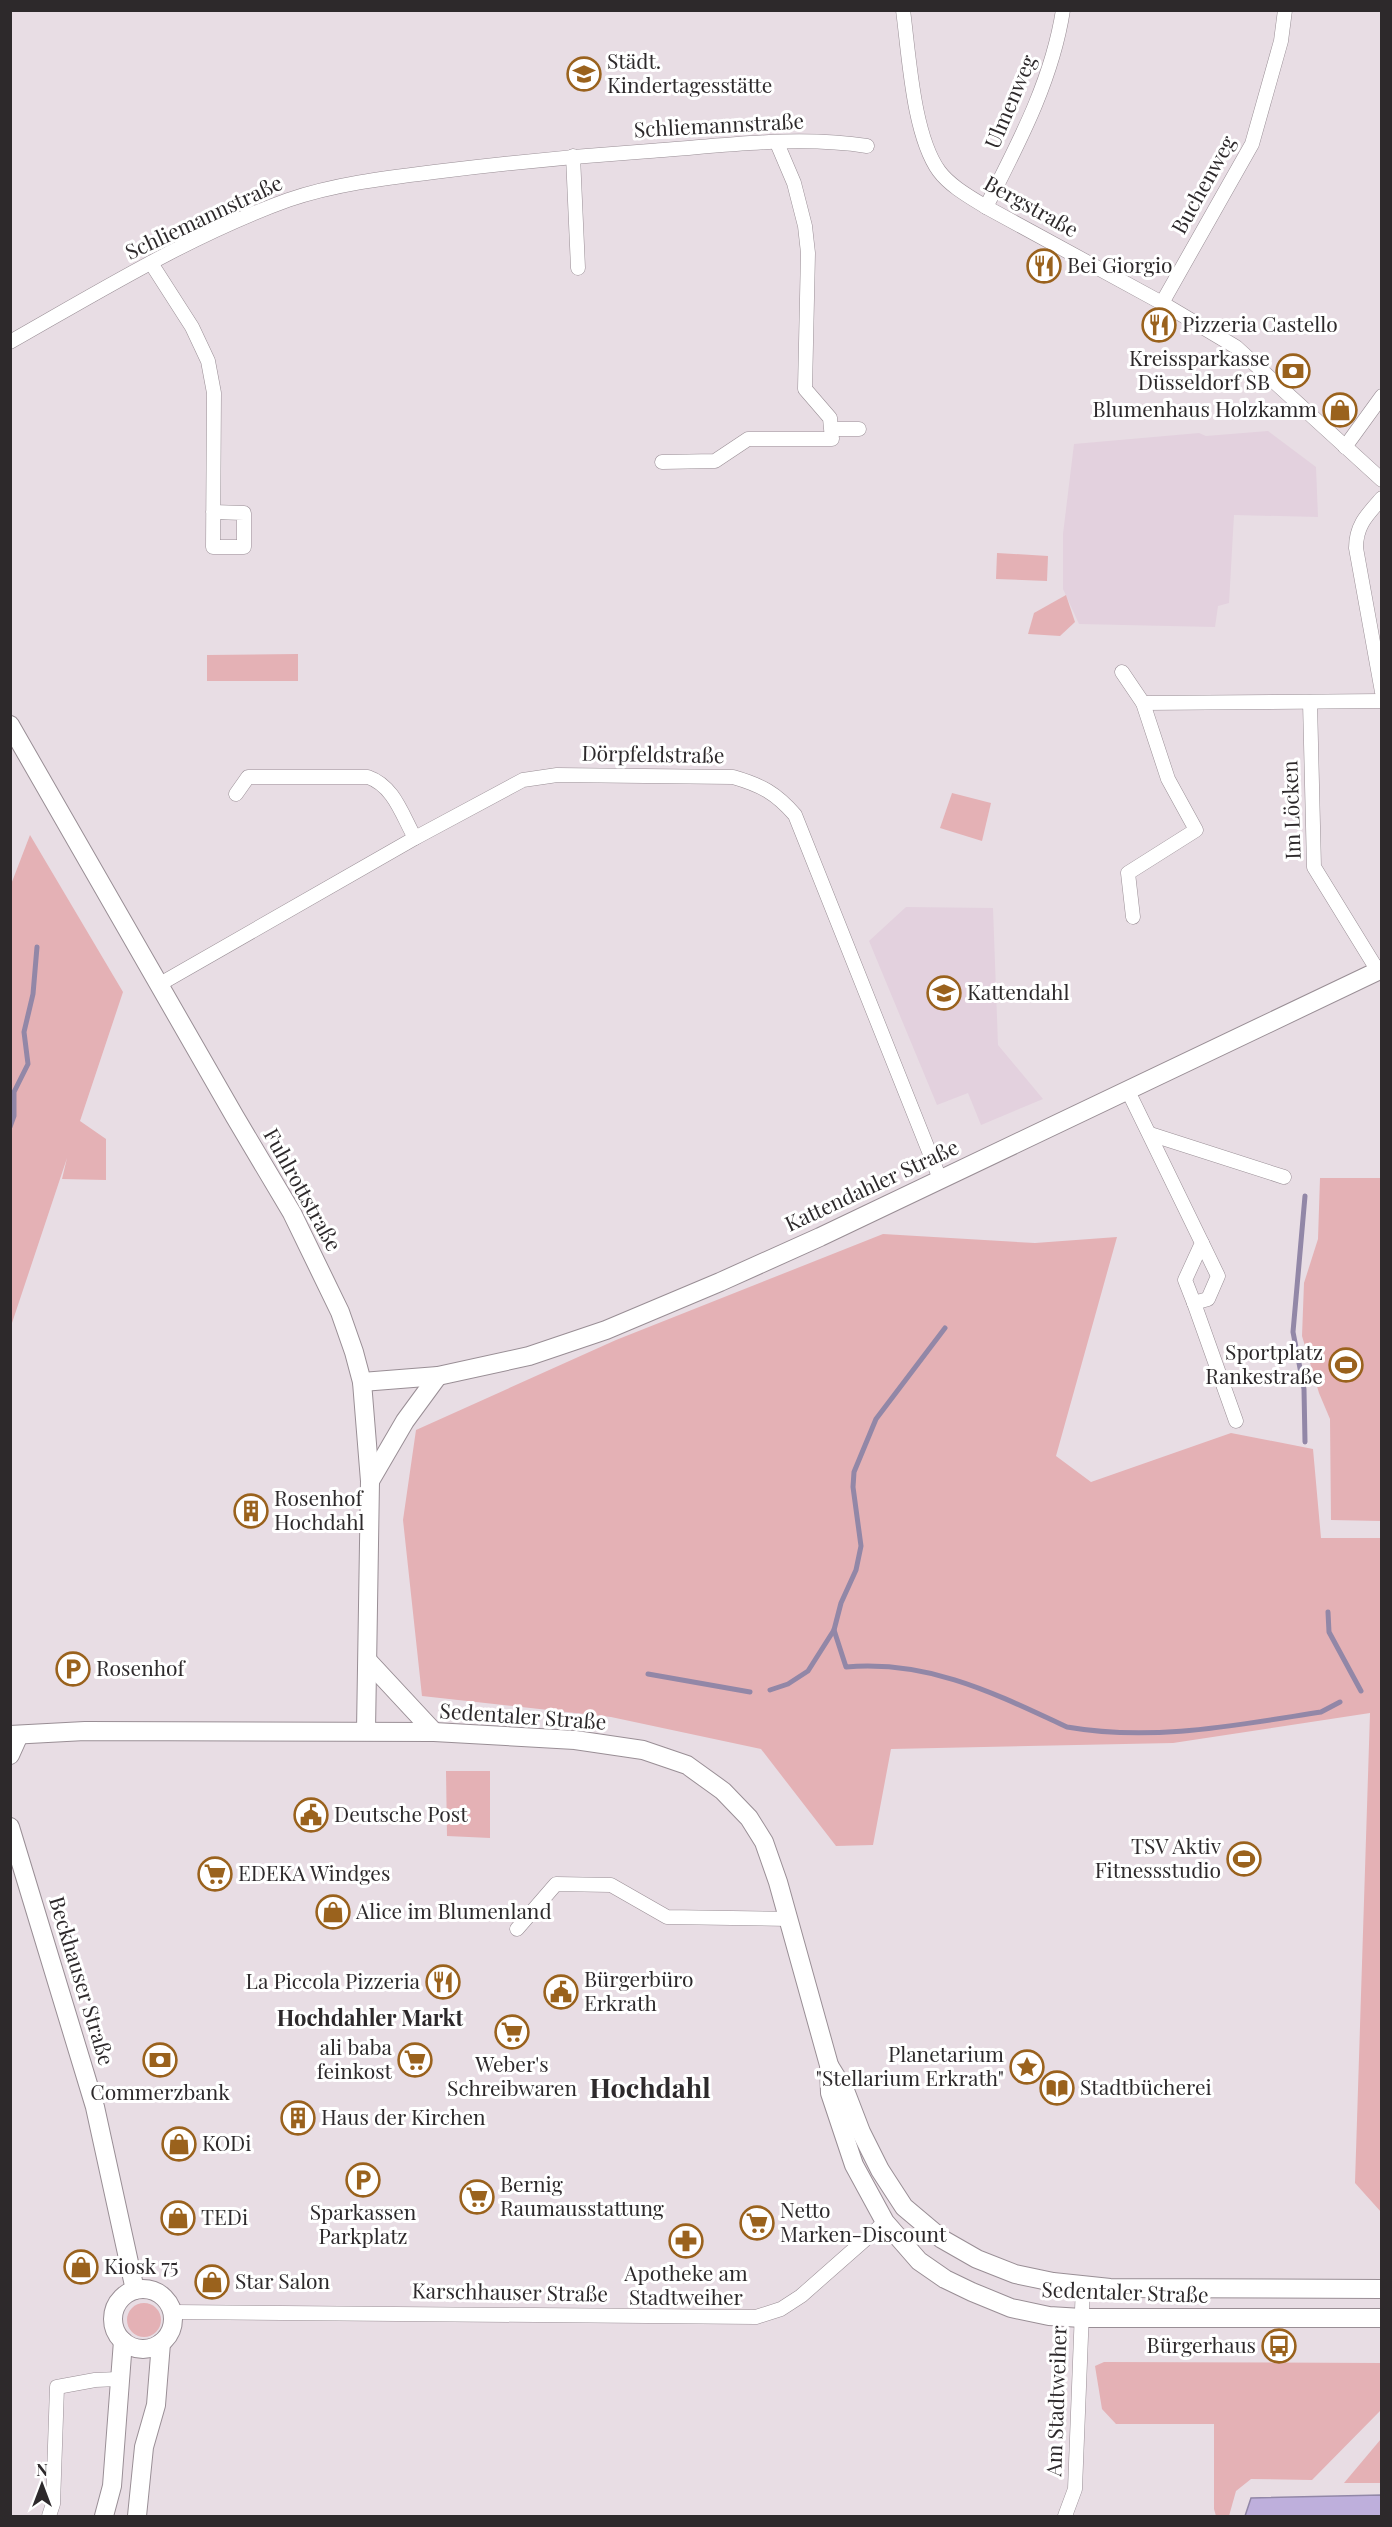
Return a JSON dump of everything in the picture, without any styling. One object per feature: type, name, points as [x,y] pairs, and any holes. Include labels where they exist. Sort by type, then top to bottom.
[{"type":"street","name":"Bergstraße","points":[[903,10],[919,127],[939,171],[961,191],[986,207],[1162,303],[1236,347],[1382,480]]},
{"type":"street","name":"Ulmenweg","points":[[986,207],[1029,120],[1058,45],[1063,10]]},
{"type":"street","name":"Buchenweg","points":[[1162,303],[1252,144],[1281,41],[1285,10]]},
{"type":"street","name":"Schliemannstraße","points":[[10,342],[152,263],[213,232],[288,200],[368,180],[573,156],[777,142],[837,141],[867,146]]},
{"type":"street","points":[[662,462],[715,461],[748,440],[832,440],[830,418],[805,389],[808,254],[805,226],[794,183],[777,142]]},
{"type":"street","points":[[573,156],[578,268]]},
{"type":"street","points":[[152,263],[192,327],[208,361],[214,393],[213,512]]},
{"type":"street","points":[[1345,447],[1382,396]]},
{"type":"street","points":[[831,429],[859,429]]},
{"type":"street","points":[[1382,498],[1360,523],[1356,535],[1356,548],[1382,692]]},
{"type":"street","points":[[1122,672],[1143,703],[1168,778],[1196,830],[1128,873],[1133,917]]},
{"type":"street","points":[[1143,703],[1382,701]]},
{"type":"street","name":"Im Löcken","points":[[1310,702],[1314,867],[1380,970]]},
{"type":"street","name":"Fuhlrottstraße","points":[[12,734],[292,1213],[340,1312],[362,1382],[370,1481],[366,1731]]},
{"type":"street","name":"Dörpfeldstraße","points":[[160,984],[415,838],[523,780],[546,776],[604,775],[733,777],[757,784],[780,798],[795,815],[940,1179]]},
{"type":"street","points":[[236,794],[248,777],[368,777],[379,781],[390,790],[415,838]]},
{"type":"street","name":"Kattendahler Straße","points":[[362,1382],[438,1376],[530,1356],[606,1330],[734,1276],[1380,970]]},
{"type":"street","points":[[1128,1091],[1218,1276],[1208,1299],[1194,1302]]},
{"type":"street","points":[[1150,1134],[1284,1177]]},
{"type":"street","points":[[1202,1243],[1185,1280],[1236,1421]]},
{"type":"street","points":[[370,1481],[405,1421],[438,1376]]},
{"type":"street","points":[[368,1661],[434,1732]]},
{"type":"street","name":"Sedentaler Straße","points":[[15,1735],[85,1731],[434,1732],[575,1740],[643,1750],[687,1765],[723,1791],[749,1818],[764,1842],[789,1919],[829,2066],[830,2093],[854,2165],[885,2222],[920,2260],[945,2279],[972,2292],[1011,2308],[1049,2316],[1082,2318],[1382,2318]]},
{"type":"street","points":[[10,1755],[15,1735]]},
{"type":"street","name":"Beckhauser Straße","points":[[10,1827],[95,2107],[135,2290]]},
{"type":"street","points":[[517,1929],[556,1884],[611,1885],[667,1917],[789,1919]]},
{"type":"street","name":"Sedentaler Straße","points":[[829,2066],[846,2092],[861,2133],[880,2170],[904,2208],[942,2239],[977,2259],[1015,2274],[1053,2283],[1110,2288],[1382,2289]]},
{"type":"street","points":[[885,2222],[904,2208]]},
{"type":"street","name":"Karschhauser Straße","points":[[173,2312],[756,2317],[781,2309],[801,2296],[885,2222]]},
{"type":"street","name":"Am Stadtweiher","points":[[1065,2517],[1075,2489],[1083,2285]]},
{"type":"street","points":[[137,2517],[144,2447],[156,2404],[162,2343],[173,2326],[173,2312],[164,2297],[155,2291],[135,2290],[120,2300],[115,2308],[114,2326],[123,2341],[142,2349],[152,2348],[162,2343]]},
{"type":"street","points":[[104,2517],[112,2486],[118,2379],[123,2341]]},
{"type":"street","points":[[49,2517],[52,2504],[57,2387],[118,2379]]},
{"type":"shaded area","points":[[1268,431],[1316,467],[1318,517],[1234,515],[1229,603],[1218,606],[1215,627],[1079,624],[1063,589],[1063,534],[1074,444],[1199,433],[1206,436]]},
{"type":"shaded area","points":[[997,553],[1048,556],[1047,581],[996,579]]},
{"type":"shaded area","points":[[1066,595],[1075,622],[1060,636],[1028,634],[1034,613]]},
{"type":"shaded area","points":[[298,654],[298,681],[207,681],[207,655]]},
{"type":"shaded area","points":[[952,793],[991,803],[982,841],[940,828]]},
{"type":"shaded area","points":[[30,835],[123,992],[80,1121],[106,1139],[106,1180],[62,1179],[67,1158],[11,1326],[10,887]]},
{"type":"shaded area","name":"Kattendahl","points":[[906,907],[993,908],[998,1045],[1043,1099],[981,1125],[968,1093],[937,1105],[869,941]]},
{"type":"shaded area","name":"Sportplatz Rankestraße","points":[[1320,1178],[1381,1178],[1381,1521],[1331,1520],[1330,1419],[1319,1393],[1302,1336],[1304,1283],[1318,1239]]},
{"type":"shaded area","points":[[883,1234],[1035,1243],[1117,1237],[1056,1456],[1091,1482],[1231,1433],[1313,1449],[1321,1538],[1381,1538],[1381,2212],[1355,2183],[1370,1713],[1173,1743],[891,1749],[873,1845],[836,1846],[761,1749],[611,1717],[422,1696],[403,1520],[416,1430],[616,1340]]},
{"type":"shaded area","points":[[446,1771],[490,1771],[490,1838],[447,1836]]},
{"type":"shaded area","points":[[144,2303],[156,2308],[161,2320],[156,2332],[144,2337],[132,2332],[127,2320],[132,2308]]},
{"type":"shaded area","points":[[1104,2362],[1381,2363],[1381,2410],[1312,2480],[1251,2479],[1236,2491],[1229,2516],[1216,2516],[1214,2509],[1214,2424],[1116,2424],[1102,2409],[1095,2366]]},
{"type":"shaded area","points":[[1381,2439],[1381,2483],[1344,2483]]},
{"type":"shaded area","points":[[1381,2495],[1381,2516],[1245,2516],[1251,2498]]},
{"type":"waterway","points":[[10,1127],[14,1116],[14,1092],[28,1064],[24,1032],[33,994],[37,947]]},
{"type":"waterway","points":[[1305,1196],[1293,1332],[1304,1389],[1305,1442]]},
{"type":"waterway","points":[[770,1690],[788,1684],[808,1671],[834,1630],[841,1603],[856,1570],[861,1546],[853,1487],[854,1472],[876,1419],[945,1328]]},
{"type":"waterway","points":[[1328,1612],[1329,1632],[1361,1691]]},
{"type":"waterway","points":[[834,1630],[846,1667],[876,1666],[933,1674],[987,1691],[1067,1727],[1131,1733],[1195,1730],[1321,1712],[1340,1702]]},
{"type":"waterway","points":[[648,1674],[750,1692]]},
{"type":"place","name":"Städt. Kindertagesstätte","points":[[584,74]]},
{"type":"place","name":"Bei Giorgio","points":[[1044,266]]},
{"type":"place","name":"Pizzeria Castello","points":[[1159,325]]},
{"type":"place","name":"Kreissparkasse Düsseldorf SB","points":[[1293,371]]},
{"type":"place","name":"Blumenhaus Holzkamm","points":[[1340,410]]},
{"type":"place","name":"Kattendahl","points":[[944,993]]},
{"type":"place","name":"Sportplatz Rankestraße","points":[[1346,1365]]},
{"type":"place","name":"Rosenhof Hochdahl","points":[[251,1511]]},
{"type":"place","name":"Rosenhof","points":[[73,1669]]},
{"type":"place","name":"Deutsche Post","points":[[311,1815]]},
{"type":"place","name":"TSV Aktiv Fitnessstudio","points":[[1244,1859]]},
{"type":"place","name":"EDEKA Windges","points":[[215,1874]]},
{"type":"place","name":"Alice im Blumenland","points":[[333,1912]]},
{"type":"place","name":"La Piccola Pizzeria","points":[[443,1982]]},
{"type":"place","name":"Bürgerbüro Erkrath","points":[[561,1992]]},
{"type":"place","name":"Weber's Schreibwaren","points":[[512,2032]]},
{"type":"place","name":"Commerzbank","points":[[160,2060]]},
{"type":"place","name":"ali baba feinkost","points":[[415,2060]]},
{"type":"place","name":"Planetarium \"Stellarium Erkrath\"","points":[[1027,2067]]},
{"type":"place","name":"Stadtbücherei","points":[[1057,2088]]},
{"type":"place","name":"Haus der Kirchen","points":[[298,2118]]},
{"type":"place","name":"KODi","points":[[179,2144]]},
{"type":"place","name":"Sparkassen Parkplatz","points":[[363,2180]]},
{"type":"place","name":"Bernig Raumausstattung","points":[[477,2197]]},
{"type":"place","name":"TEDi","points":[[178,2218]]},
{"type":"place","name":"Netto Marken-Discount","points":[[757,2223]]},
{"type":"place","name":"Apotheke am Stadtweiher","points":[[686,2241]]},
{"type":"place","name":"Kiosk 75","points":[[81,2267]]},
{"type":"place","name":"Star Salon","points":[[212,2282]]},
{"type":"place","name":"Bürgerhaus","points":[[1279,2346]]},
{"type":"district","name":"Hochdahler Markt","points":[[370,2018]]},
{"type":"district","name":"Hochdahl","points":[[650,2089]]}]
